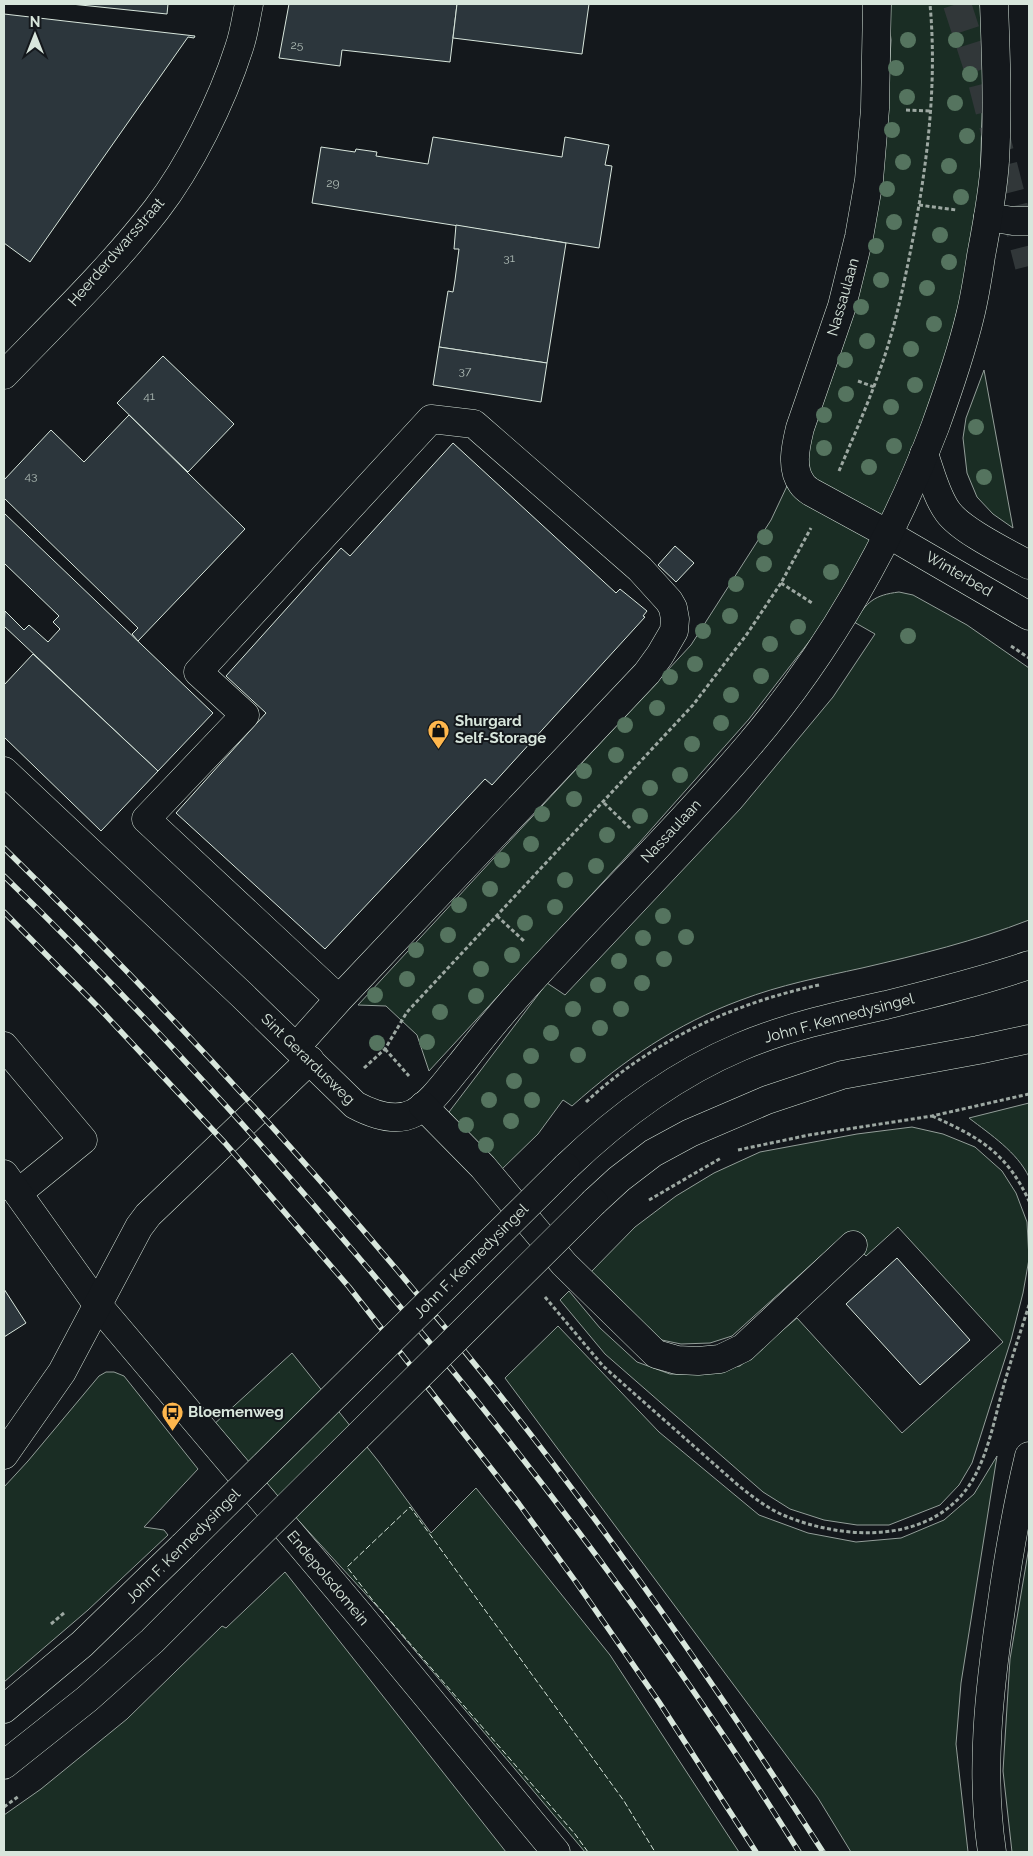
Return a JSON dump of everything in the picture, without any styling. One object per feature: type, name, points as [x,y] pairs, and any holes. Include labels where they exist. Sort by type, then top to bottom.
[{"type":"main road","name":"Heerderdwarsstraat","points":[[4,375],[127,245],[157,209],[182,171],[223,90],[240,47],[249,4]]},
{"type":"main road","name":"Nassaulaan","points":[[876,4],[876,109],[869,180],[859,237],[842,306],[800,428],[795,454],[797,474],[802,485],[811,492],[888,534]]},
{"type":"main road","name":"Nassaulaan","points":[[423,1106],[441,1088],[525,987],[752,742],[818,654],[853,597],[888,534],[910,490],[944,402],[970,316],[988,217],[995,162],[997,78],[994,4]]},
{"type":"main road","points":[[988,217],[1013,221],[1029,221]]},
{"type":"main road","points":[[4,1455],[62,1372],[139,1227],[148,1215],[303,1053],[339,999],[647,673],[660,656],[674,630],[673,608],[640,569],[474,424],[431,419],[198,672],[245,715],[146,819],[339,999]]},
{"type":"main road","points":[[924,454],[940,498],[953,518],[963,526],[1029,565]]},
{"type":"main road","name":"Winterbed","points":[[888,534],[1029,616]]},
{"type":"main road","name":"Sint Gerardusweg","points":[[4,771],[303,1053],[355,1105],[372,1114],[382,1116],[405,1116],[412,1114],[423,1106]]},
{"type":"main road","name":"John F. Kennedysingel","points":[[4,1709],[82,1644],[596,1138],[646,1099],[702,1065],[741,1047],[781,1032],[923,996],[1029,965]]},
{"type":"main road","points":[[4,1765],[87,1700],[152,1640],[594,1202],[619,1179],[653,1153],[690,1132],[767,1100],[842,1076],[1029,1039]]},
{"type":"main road","points":[[4,1046],[83,1140],[11,1183],[97,1304]]},
{"type":"main road","points":[[423,1106],[483,1167],[564,1264],[656,1354],[677,1360],[698,1361],[720,1359],[742,1348],[852,1245]]},
{"type":"main road","name":"Endepolsdomein","points":[[97,1304],[359,1614],[556,1852]]},
{"type":"main road","points":[[992,1852],[986,1796],[991,1680],[1005,1578],[1029,1456]]},
{"type":"path","points":[[838,475],[874,387],[894,327],[901,298],[924,178],[931,111],[932,23],[930,4]]},
{"type":"path","points":[[858,381],[874,387]]},
{"type":"path","points":[[340,1091],[385,1049],[407,1012],[693,706],[747,634],[781,583],[809,532]]},
{"type":"path","points":[[781,583],[795,592]]},
{"type":"path","points":[[604,803],[616,815]]},
{"type":"path","points":[[497,916],[529,946]]},
{"type":"path","points":[[730,1154],[744,1148],[780,1140],[932,1116],[1029,1094]]},
{"type":"path","points":[[932,1116],[961,1129],[990,1147],[1013,1172],[1029,1201]]},
{"type":"path","points":[[645,1203],[723,1156]]},
{"type":"path","points":[[544,1296],[603,1366],[739,1486],[760,1502],[781,1514],[806,1524],[855,1533],[874,1534],[909,1528],[934,1516],[961,1495],[972,1481],[986,1451],[1029,1305]]},
{"type":"green space","points":[[887,4],[980,4],[984,45],[979,224],[931,415],[846,594],[749,719],[639,843],[429,1071],[417,1035],[386,1006],[358,1005],[691,645],[771,520],[813,431],[885,147],[891,40]]},
{"type":"green space","points":[[984,370],[1013,528],[993,514],[977,497],[967,473],[963,438],[966,418]]},
{"type":"green space","points":[[899,592],[913,595],[967,625],[1029,668],[1029,920],[988,935],[946,947],[771,990],[741,1000],[694,1020],[652,1045],[611,1073],[572,1106],[563,1100],[538,1134],[500,1171],[449,1112],[547,983],[565,995],[741,808],[833,697],[875,634],[854,622],[859,615],[867,605],[877,598]]},
{"type":"green space","points":[[1029,1103],[1029,1177],[1011,1152],[969,1118]]},
{"type":"green space","points":[[912,1127],[943,1134],[975,1147],[1002,1171],[1016,1193],[1027,1222],[1029,1259],[1023,1293],[1011,1340],[972,1463],[959,1485],[940,1505],[889,1525],[857,1525],[824,1520],[790,1509],[763,1492],[605,1354],[560,1300],[569,1291],[600,1328],[637,1362],[670,1374],[694,1374],[740,1366],[797,1318],[902,1433],[1003,1342],[898,1227],[866,1256],[845,1234],[732,1336],[710,1343],[681,1344],[657,1339],[591,1272],[635,1227],[676,1196],[714,1173],[760,1152],[857,1134]]},
{"type":"green space","points":[[558,1326],[659,1432],[759,1515],[808,1533],[856,1542],[901,1538],[944,1520],[974,1494],[997,1456],[961,1683],[956,1744],[968,1852],[851,1852],[818,1798],[505,1378]]},
{"type":"green space","points":[[292,1353],[379,1462],[431,1533],[476,1488],[610,1655],[739,1852],[585,1852],[384,1614],[212,1426]]},
{"type":"green space","points":[[106,1372],[114,1372],[124,1376],[198,1469],[144,1527],[164,1530],[168,1535],[88,1610],[4,1682],[4,1487],[99,1376]]},
{"type":"green space","points":[[1029,1547],[1029,1852],[1012,1852],[1003,1771],[1010,1659]]},
{"type":"green space","points":[[285,1572],[506,1852],[4,1852],[4,1815],[41,1789],[127,1719],[222,1626],[226,1628]]},
{"type":"building","points":[[71,4],[168,4],[167,14]]},
{"type":"building","points":[[289,4],[457,4],[450,62],[342,50],[340,66],[279,58]]},
{"type":"building","points":[[457,4],[589,4],[582,54],[453,38]]},
{"type":"building","points":[[4,14],[195,36],[194,38],[188,37],[30,262],[4,243]]},
{"type":"building","points":[[433,137],[562,157],[565,137],[609,145],[605,165],[612,166],[599,248],[312,203],[321,147],[355,152],[356,149],[377,152],[376,156],[428,164]]},
{"type":"building","points":[[456,225],[566,243],[547,363],[439,347],[448,291],[453,292],[455,280],[459,249],[454,249]]},
{"type":"building","points":[[439,347],[547,363],[541,402],[433,385]]},
{"type":"building","points":[[163,356],[234,424],[188,472],[117,403]]},
{"type":"building","points":[[129,415],[245,529],[138,641],[132,634],[138,628],[4,498],[4,480],[51,430],[84,462]]},
{"type":"building","points":[[453,443],[616,593],[620,589],[647,611],[643,616],[645,617],[492,785],[485,779],[325,949],[176,813],[266,713],[226,676],[341,548],[350,556]]},
{"type":"building","points":[[4,513],[213,713],[158,771],[4,626],[5,611],[24,630],[29,625],[48,642],[60,629],[53,622],[59,616],[4,563]]},
{"type":"building","points":[[675,546],[694,563],[676,582],[658,565]]},
{"type":"building","points":[[33,654],[158,771],[101,831],[4,737],[4,685]]},
{"type":"building","points":[[897,1258],[970,1340],[920,1385],[846,1304]]},
{"type":"building","points":[[4,1289],[26,1323],[4,1337]]},
{"type":"tunnel","points":[[957,4],[981,78],[1029,266]]},
{"type":"railway","points":[[4,848],[133,978],[258,1111],[379,1248],[495,1389],[582,1501],[665,1616],[823,1852]]},
{"type":"railway","points":[[4,876],[61,932],[227,1106],[384,1287],[484,1409],[579,1532],[670,1658],[715,1722],[799,1852]]},
{"type":"railway","points":[[4,912],[98,1007],[225,1143],[349,1287],[519,1504],[576,1582],[659,1702],[756,1852]]},
{"type":"fence","points":[[588,1852],[575,1834],[374,1602],[347,1567],[410,1507],[624,1801],[655,1852]]},
{"type":"place","name":"Shurgard Self-Storage","points":[[439,749]]},
{"type":"place","name":"Bloemenweg","points":[[172,1431]]}]
